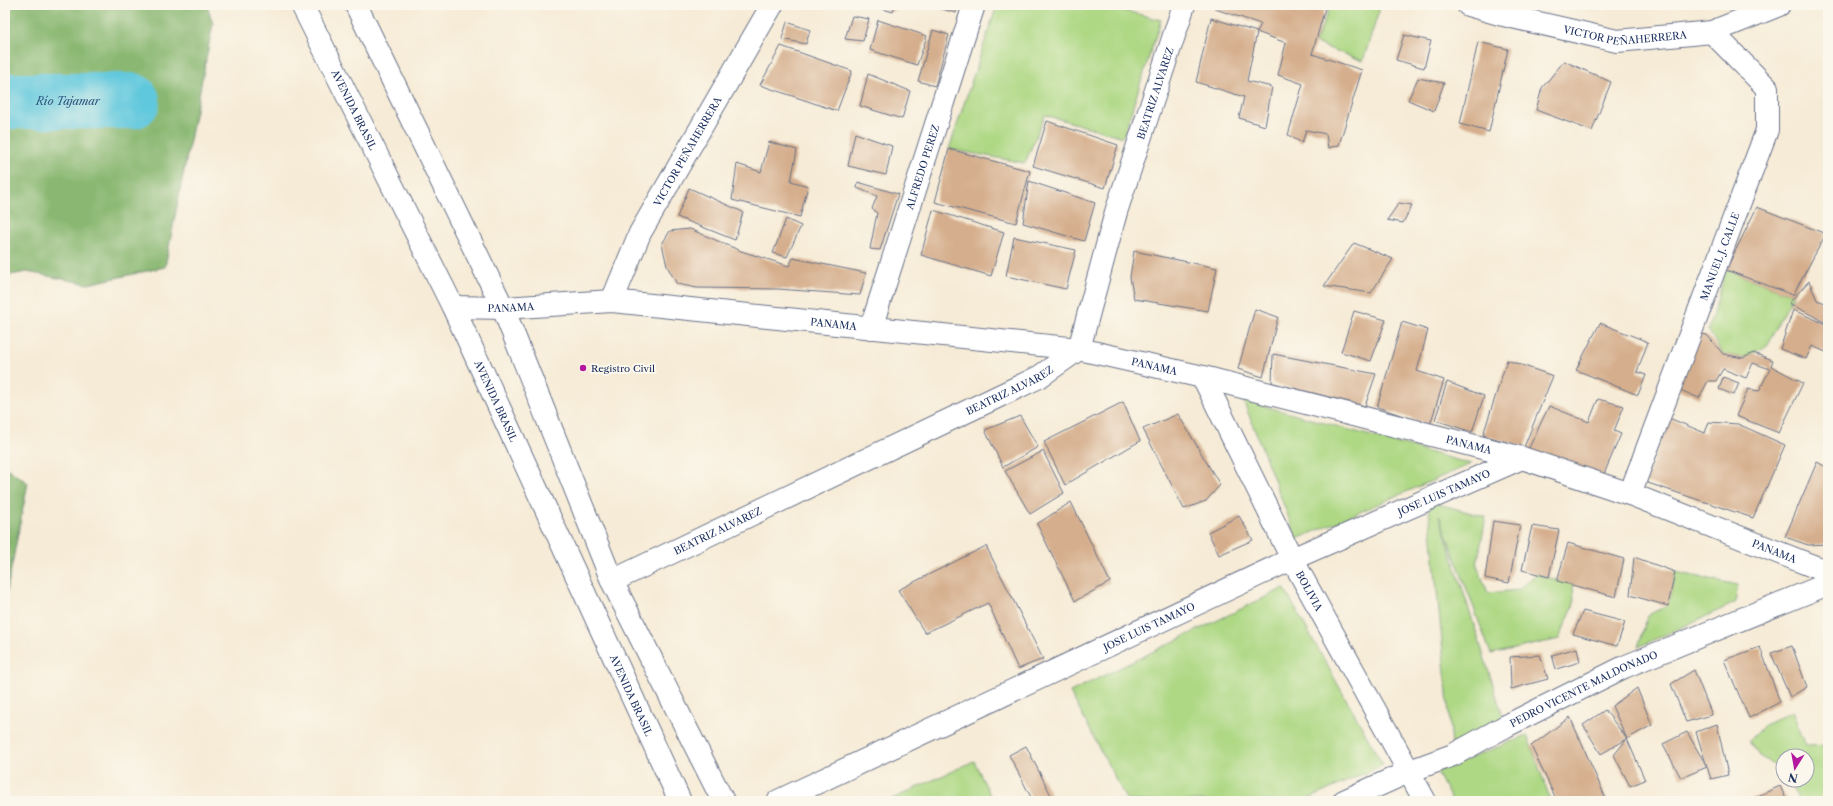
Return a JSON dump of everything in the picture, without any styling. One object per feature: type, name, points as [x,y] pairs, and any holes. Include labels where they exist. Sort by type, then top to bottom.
[{"type":"street","name":"AVENIDA BRASIL","points":[[302,5],[453,307],[680,801]]},
{"type":"street","points":[[356,5],[503,308],[612,581],[723,801]]},
{"type":"street","name":"VICTOR PEÑAHERRERA","points":[[612,301],[640,233],[772,5]]},
{"type":"street","name":"ALFREDO PEREZ","points":[[871,328],[974,5]]},
{"type":"street","name":"BEATRIZ ALVAREZ","points":[[612,581],[1039,377],[1079,349],[1116,212],[1184,5]]},
{"type":"street","name":"VICTOR PEÑAHERRERA","points":[[1468,5],[1499,14],[1617,41],[1712,32],[1779,5]]},
{"type":"street","name":"MANUEL J. CALLE","points":[[1630,494],[1767,130],[1767,88],[1712,32]]},
{"type":"street","name":"PANAMA","points":[[453,307],[503,308],[612,301],[1079,349],[1203,377],[1522,458],[1630,494],[1828,572]]},
{"type":"street","name":"BOLIVIA","points":[[1203,377],[1292,559],[1410,771],[1425,801]]},
{"type":"street","name":"JOSE LUIS TAMAYO","points":[[778,801],[1292,559],[1522,458]]},
{"type":"street","name":"PEDRO VICENTE MALDONADO","points":[[1344,801],[1410,771],[1453,755],[1506,726],[1624,668],[1828,584]]},
{"type":"green space","points":[[5,5],[207,5],[213,24],[165,267],[88,284],[27,272],[5,276]]},
{"type":"green space","points":[[997,5],[1119,5],[1118,9],[1161,20],[1123,137],[1045,115],[1025,163],[949,149]]},
{"type":"green space","points":[[1331,5],[1372,5],[1380,8],[1363,61],[1315,43]]},
{"type":"green space","points":[[1726,270],[1793,295],[1767,346],[1743,358],[1723,354],[1708,330]]},
{"type":"green space","points":[[1243,400],[1471,464],[1297,539]]},
{"type":"green space","points":[[5,467],[28,483],[5,600]]},
{"type":"green space","points":[[1435,503],[1486,517],[1477,565],[1488,593],[1518,590],[1536,574],[1573,585],[1574,604],[1559,639],[1491,654],[1439,515],[1506,726],[1453,755],[1429,509]]},
{"type":"green space","points":[[1675,572],[1738,585],[1735,603],[1638,647],[1648,615],[1668,605]]},
{"type":"green space","points":[[1284,588],[1383,765],[1304,801],[1127,801],[1070,692]]},
{"type":"green space","points":[[1792,711],[1806,746],[1826,745],[1828,747],[1828,801],[1799,801],[1792,788],[1815,788],[1815,748],[1775,748],[1775,765],[1759,756],[1749,741],[1765,725]]},
{"type":"green space","points":[[1527,735],[1551,801],[1452,801],[1437,772]]},
{"type":"green space","points":[[974,761],[993,801],[888,801]]},
{"type":"building","points":[[869,5],[895,5],[893,12]]},
{"type":"building","points":[[928,5],[958,5],[956,13]]},
{"type":"building","points":[[1217,5],[1326,5],[1312,54],[1362,70],[1339,145],[1328,148],[1326,134],[1306,130],[1302,143],[1288,135],[1303,84],[1278,75],[1286,43],[1257,32],[1261,24],[1215,9]]},
{"type":"building","points":[[1577,5],[1595,5],[1593,10]]},
{"type":"building","points":[[852,16],[869,19],[863,41],[845,39]]},
{"type":"building","points":[[1211,18],[1257,32],[1247,81],[1272,87],[1265,126],[1239,118],[1244,97],[1196,82]]},
{"type":"building","points":[[878,20],[927,36],[917,65],[870,50]]},
{"type":"building","points":[[787,22],[810,30],[806,44],[782,39]]},
{"type":"building","points":[[933,30],[949,35],[935,86],[918,81]]},
{"type":"building","points":[[1404,35],[1431,41],[1424,68],[1396,60]]},
{"type":"building","points":[[1478,42],[1508,49],[1489,132],[1460,124]]},
{"type":"building","points":[[781,46],[852,71],[837,111],[760,85]]},
{"type":"building","points":[[1564,61],[1611,82],[1592,131],[1536,110],[1542,88]]},
{"type":"building","points":[[868,74],[910,91],[902,119],[860,106]]},
{"type":"building","points":[[1418,78],[1444,83],[1434,111],[1408,100]]},
{"type":"building","points":[[1047,121],[1118,145],[1105,188],[1033,166]]},
{"type":"building","points":[[855,133],[892,146],[886,175],[848,166]]},
{"type":"building","points":[[769,142],[797,150],[791,181],[808,186],[800,217],[732,200],[737,164],[761,172]]},
{"type":"building","points":[[949,149],[1030,171],[1016,223],[935,202]]},
{"type":"building","points":[[1029,181],[1095,203],[1084,241],[1023,223]]},
{"type":"building","points":[[858,182],[898,194],[880,250],[870,249],[877,213],[872,209],[877,196],[857,188]]},
{"type":"building","points":[[689,188],[743,212],[735,240],[677,217]]},
{"type":"building","points":[[1399,203],[1412,205],[1403,223],[1387,220]]},
{"type":"building","points":[[1757,207],[1826,234],[1793,295],[1726,270]]},
{"type":"building","points":[[933,210],[1004,232],[991,276],[921,255]]},
{"type":"building","points":[[786,219],[801,226],[787,257],[773,253]]},
{"type":"building","points":[[690,229],[741,251],[789,266],[793,258],[866,273],[860,295],[778,289],[697,288],[677,284],[667,266],[662,244],[670,231]]},
{"type":"building","points":[[1014,237],[1076,250],[1066,289],[1006,276]]},
{"type":"building","points":[[1354,243],[1393,259],[1371,293],[1324,286]]},
{"type":"building","points":[[1134,251],[1217,268],[1208,311],[1134,299],[1130,277]]},
{"type":"building","points":[[1809,281],[1817,300],[1828,304],[1828,324],[1789,303]]},
{"type":"building","points":[[1255,309],[1278,317],[1263,377],[1238,369]]},
{"type":"building","points":[[1793,310],[1828,325],[1828,353],[1812,346],[1806,359],[1780,349]]},
{"type":"building","points":[[1354,311],[1386,320],[1371,361],[1341,352]]},
{"type":"building","points":[[1402,322],[1428,330],[1417,371],[1444,380],[1430,425],[1377,407]]},
{"type":"building","points":[[1600,323],[1648,342],[1637,372],[1646,375],[1638,395],[1576,370]]},
{"type":"building","points":[[1694,333],[1707,335],[1723,354],[1743,358],[1753,353],[1773,360],[1771,366],[1803,383],[1779,433],[1736,416],[1748,389],[1759,391],[1770,369],[1753,363],[1746,378],[1723,369],[1716,381],[1708,381],[1699,398],[1673,387]]},
{"type":"building","points":[[1273,354],[1376,374],[1365,406],[1272,383]]},
{"type":"building","points":[[1507,360],[1553,376],[1524,447],[1483,435]]},
{"type":"building","points":[[1723,377],[1739,383],[1734,395],[1719,389]]},
{"type":"building","points":[[1447,382],[1484,396],[1472,432],[1435,420]]},
{"type":"building","points":[[1598,399],[1624,406],[1614,431],[1621,434],[1601,481],[1527,452],[1549,406],[1589,422]]},
{"type":"building","points":[[1123,402],[1140,441],[1065,485],[1044,442]]},
{"type":"building","points":[[1178,414],[1220,485],[1206,501],[1184,509],[1143,429]]},
{"type":"building","points":[[1020,416],[1038,447],[1003,467],[985,430]]},
{"type":"building","points":[[1669,418],[1705,433],[1709,422],[1738,424],[1785,445],[1753,518],[1645,482]]},
{"type":"building","points":[[1043,451],[1064,493],[1030,514],[1005,471]]},
{"type":"building","points":[[1817,462],[1828,468],[1828,544],[1808,545],[1785,537]]},
{"type":"building","points":[[1071,502],[1110,582],[1075,601],[1037,524]]},
{"type":"building","points":[[1239,516],[1253,540],[1219,555],[1208,532]]},
{"type":"building","points":[[1493,521],[1520,525],[1509,583],[1485,578]]},
{"type":"building","points":[[1532,526],[1559,530],[1549,577],[1522,570]]},
{"type":"building","points":[[1568,543],[1624,559],[1616,597],[1557,581]]},
{"type":"building","points":[[986,546],[1043,659],[1018,669],[988,603],[925,633],[898,590]]},
{"type":"building","points":[[1634,557],[1675,572],[1668,606],[1630,595]]},
{"type":"building","points":[[1583,611],[1625,622],[1617,646],[1573,634]]},
{"type":"building","points":[[1792,646],[1807,687],[1790,697],[1771,653]]},
{"type":"building","points":[[1760,647],[1780,702],[1749,718],[1724,660]]},
{"type":"building","points":[[1577,648],[1580,662],[1556,669],[1552,655]]},
{"type":"building","points":[[1540,655],[1548,679],[1511,689],[1510,657]]},
{"type":"building","points":[[1694,670],[1712,715],[1686,722],[1671,684]]},
{"type":"building","points":[[1637,688],[1652,725],[1627,739],[1612,706]]},
{"type":"building","points":[[1605,710],[1627,739],[1601,754],[1583,725]]},
{"type":"building","points":[[1570,717],[1607,801],[1557,801],[1531,746]]},
{"type":"building","points":[[1717,724],[1728,775],[1711,779],[1696,732]]},
{"type":"building","points":[[1687,732],[1707,767],[1681,778],[1663,744]]},
{"type":"building","points":[[1627,739],[1645,780],[1630,786],[1614,755]]},
{"type":"building","points":[[1026,746],[1054,801],[1033,801],[1009,755]]},
{"type":"building","points":[[1776,788],[1781,788],[1787,801],[1747,801]]},
{"type":"waterway","name":"Río Tajamar","points":[[5,101],[132,101]]},
{"type":"place","name":"Registro Civil","points":[[583,368]]}]
